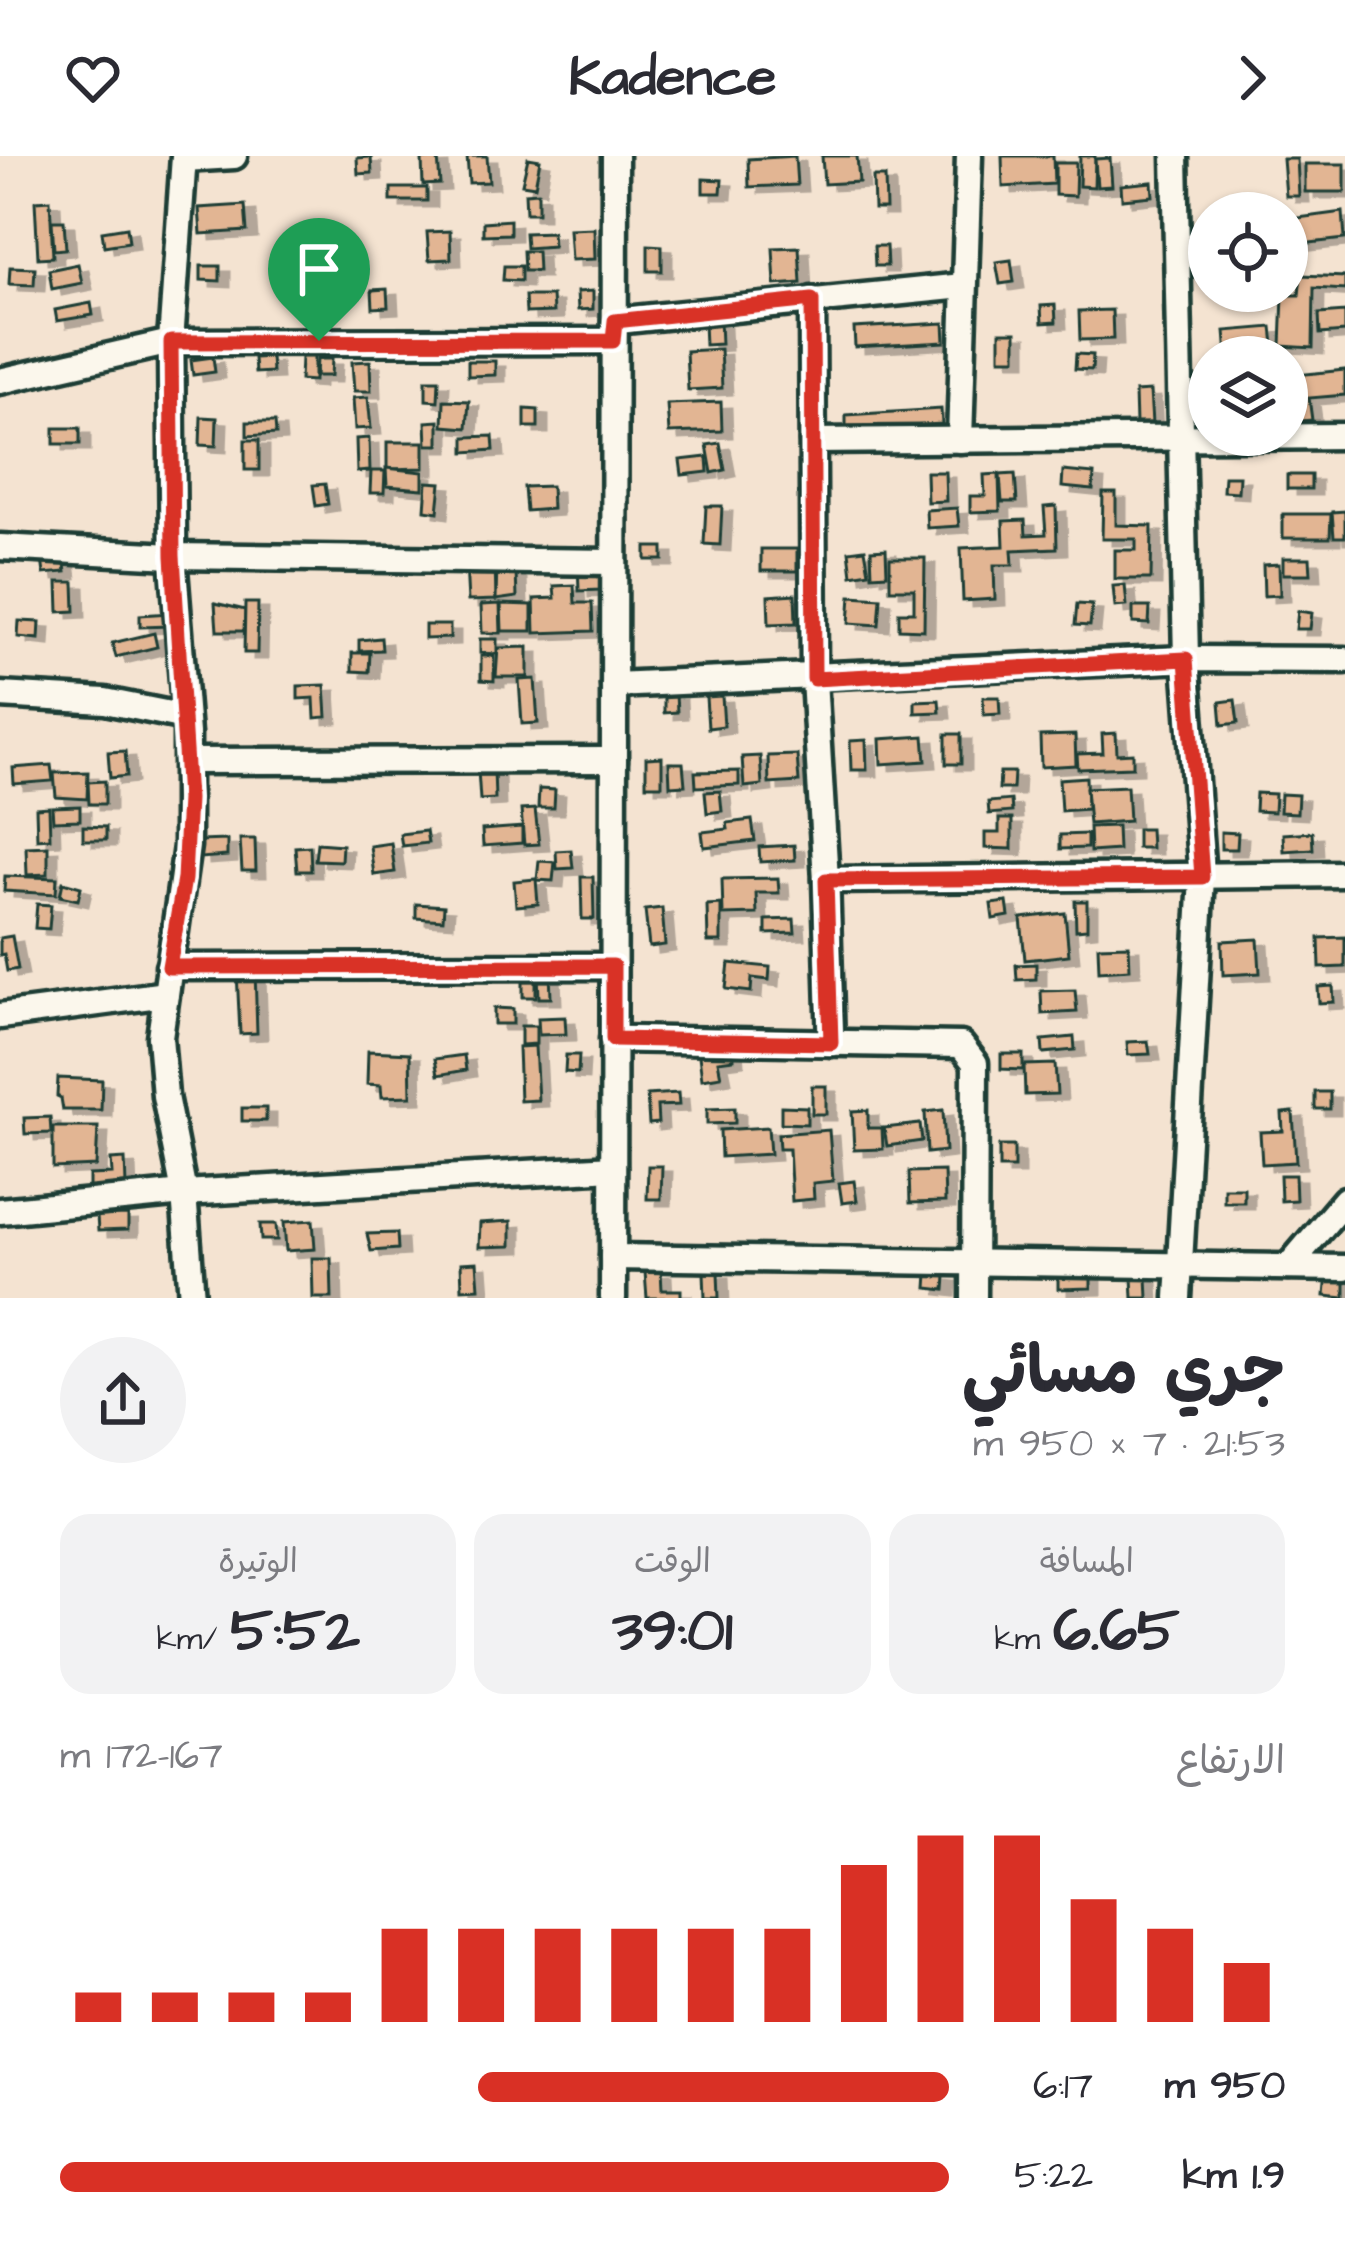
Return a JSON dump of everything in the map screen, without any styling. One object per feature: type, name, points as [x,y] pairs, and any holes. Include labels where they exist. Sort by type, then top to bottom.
[{"type":"street","points":[[192,1298],[184,1193],[161,1061],[187,846],[188,761],[173,556],[171,342],[184,157],[234,156]]},
{"type":"street","points":[[613,1298],[615,156]]},
{"type":"street","points":[[960,440],[969,156]]},
{"type":"street","points":[[1175,156],[1186,659],[1202,877],[1178,1298]]},
{"type":"street","points":[[0,382],[171,342],[614,331],[812,300],[963,286]]},
{"type":"street","points":[[812,300],[814,679],[831,1043]]},
{"type":"street","points":[[814,441],[1345,436]]},
{"type":"street","points":[[0,547],[173,556],[614,562]]},
{"type":"street","points":[[614,686],[1186,659],[1345,660]]},
{"type":"street","points":[[0,695],[123,704],[185,718]]},
{"type":"street","points":[[188,761],[614,760]]},
{"type":"street","points":[[826,880],[1345,874]]},
{"type":"street","points":[[169,967],[613,966]]},
{"type":"street","points":[[0,1016],[166,994]]},
{"type":"street","points":[[613,1039],[961,1045],[972,1055],[974,1298]]},
{"type":"street","points":[[0,1210],[184,1193],[613,1168]]},
{"type":"street","points":[[1288,1267],[1345,1200]]},
{"type":"street","points":[[613,1257],[1345,1268]]},
{"type":"building","points":[[467,156],[487,156],[489,182],[469,183]]},
{"type":"building","points":[[795,156],[797,185],[749,187],[748,159]]},
{"type":"building","points":[[822,156],[857,156],[859,182],[824,184]]},
{"type":"building","points":[[1002,156],[1053,156],[1054,184],[1003,187]]},
{"type":"building","points":[[1080,156],[1095,156],[1094,187],[1079,186]]},
{"type":"building","points":[[371,157],[372,173],[358,174],[357,158]]},
{"type":"building","points":[[438,158],[440,184],[423,185],[422,159]]},
{"type":"building","points":[[528,158],[540,160],[535,186],[522,184]]},
{"type":"building","points":[[1110,158],[1112,186],[1097,187],[1095,159]]},
{"type":"building","points":[[1283,159],[1297,159],[1299,192],[1286,192]]},
{"type":"building","points":[[1055,163],[1076,163],[1075,196],[1055,195]]},
{"type":"building","points":[[1305,164],[1345,164],[1345,192],[1305,192]]},
{"type":"building","points":[[873,177],[885,177],[886,209],[874,209]]},
{"type":"building","points":[[703,179],[722,180],[721,193],[703,193]]},
{"type":"building","points":[[1152,182],[1153,196],[1122,199],[1121,185]]},
{"type":"building","points":[[391,188],[427,188],[427,201],[391,201]]},
{"type":"building","points":[[538,192],[538,213],[526,213],[525,193]]},
{"type":"building","points":[[50,200],[53,257],[38,258],[35,201]]},
{"type":"building","points":[[245,205],[247,231],[201,234],[199,208]]},
{"type":"building","points":[[1343,212],[1345,239],[1308,243],[1308,217]]},
{"type":"building","points":[[510,220],[510,234],[483,235],[483,222]]},
{"type":"building","points":[[52,221],[64,221],[66,249],[54,250]]},
{"type":"building","points":[[127,227],[129,242],[104,246],[102,231]]},
{"type":"building","points":[[594,228],[595,259],[571,260],[569,229]]},
{"type":"building","points":[[450,231],[451,259],[429,260],[427,232]]},
{"type":"building","points":[[552,232],[553,246],[526,248],[525,233]]},
{"type":"building","points":[[648,245],[662,246],[662,271],[648,271]]},
{"type":"building","points":[[874,246],[886,246],[887,266],[875,266]]},
{"type":"building","points":[[799,247],[801,283],[775,285],[773,248]]},
{"type":"building","points":[[523,251],[537,251],[538,271],[524,271]]},
{"type":"building","points":[[1011,260],[1014,282],[1000,284],[996,262]]},
{"type":"building","points":[[78,264],[82,283],[52,289],[49,270]]},
{"type":"building","points":[[201,266],[220,266],[220,281],[201,280]]},
{"type":"building","points":[[504,266],[521,266],[521,281],[503,280]]},
{"type":"building","points":[[10,267],[35,268],[34,285],[9,284]]},
{"type":"building","points":[[1308,275],[1345,277],[1345,290],[1314,288],[1313,348],[1308,348],[1308,336],[1281,336],[1282,312],[1308,312]]},
{"type":"building","points":[[387,289],[388,307],[373,308],[372,290]]},
{"type":"building","points":[[593,291],[593,309],[578,310],[577,292]]},
{"type":"building","points":[[326,294],[326,307],[304,308],[304,295]]},
{"type":"building","points":[[525,296],[552,296],[553,312],[526,313]]},
{"type":"building","points":[[91,303],[93,315],[57,321],[55,310]]},
{"type":"building","points":[[1055,305],[1056,322],[1042,323],[1041,306]]},
{"type":"building","points":[[1112,310],[1113,339],[1080,340],[1079,311]]},
{"type":"building","points":[[1345,312],[1345,332],[1320,334],[1319,314]]},
{"type":"building","points":[[720,322],[721,344],[705,345],[704,323]]},
{"type":"building","points":[[944,323],[945,342],[855,347],[854,328]]},
{"type":"building","points":[[1272,327],[1273,336],[1225,336],[1225,331]]},
{"type":"building","points":[[1000,332],[1016,332],[1016,358],[1000,358]]},
{"type":"building","points":[[720,349],[722,388],[688,390],[686,351]]},
{"type":"building","points":[[1076,354],[1093,355],[1092,370],[1075,369]]},
{"type":"building","points":[[213,357],[215,372],[193,375],[191,360]]},
{"type":"building","points":[[271,357],[272,372],[255,373],[254,358]]},
{"type":"building","points":[[301,357],[314,357],[314,381],[300,380]]},
{"type":"building","points":[[317,359],[332,359],[331,376],[316,376]]},
{"type":"building","points":[[370,361],[371,391],[354,391],[352,362]]},
{"type":"building","points":[[468,361],[495,361],[495,375],[468,376]]},
{"type":"building","points":[[1345,370],[1345,395],[1309,398],[1312,420],[1308,420],[1308,374]]},
{"type":"building","points":[[426,380],[439,380],[438,401],[426,400]]},
{"type":"building","points":[[1150,391],[1152,424],[1136,424],[1135,392]]},
{"type":"building","points":[[368,397],[371,428],[355,429],[353,398]]},
{"type":"building","points":[[444,400],[469,401],[467,428],[443,426]]},
{"type":"building","points":[[721,402],[722,431],[669,433],[667,404]]},
{"type":"building","points":[[525,409],[538,410],[538,427],[525,427]]},
{"type":"building","points":[[941,409],[942,424],[846,430],[846,415]]},
{"type":"building","points":[[201,417],[217,418],[216,446],[200,445]]},
{"type":"building","points":[[439,421],[439,445],[427,445],[426,422]]},
{"type":"building","points":[[247,422],[275,422],[276,434],[247,436]]},
{"type":"building","points":[[54,428],[80,428],[80,444],[54,444]]},
{"type":"building","points":[[493,436],[494,450],[465,452],[465,437]]},
{"type":"building","points":[[369,438],[370,471],[357,472],[356,439]]},
{"type":"building","points":[[245,440],[259,440],[259,470],[245,470]]},
{"type":"building","points":[[387,442],[424,442],[424,468],[387,469]]},
{"type":"building","points":[[720,443],[725,470],[712,473],[707,445]]},
{"type":"building","points":[[707,457],[708,472],[682,475],[680,460]]},
{"type":"building","points":[[386,468],[423,472],[423,489],[387,486]]},
{"type":"building","points":[[371,471],[385,471],[384,493],[370,493]]},
{"type":"building","points":[[1063,471],[1094,474],[1093,490],[1062,487]]},
{"type":"building","points":[[926,472],[945,472],[946,501],[927,502]]},
{"type":"building","points":[[999,474],[1000,511],[970,512],[970,496],[985,496],[984,475]]},
{"type":"building","points":[[1015,474],[1017,502],[1002,502],[1000,475]]},
{"type":"building","points":[[1287,475],[1311,475],[1311,489],[1287,489]]},
{"type":"building","points":[[1224,476],[1239,476],[1238,492],[1223,491]]},
{"type":"building","points":[[427,482],[441,483],[438,512],[425,510]]},
{"type":"building","points":[[325,484],[328,504],[316,506],[313,485]]},
{"type":"building","points":[[551,486],[552,509],[526,511],[524,487]]},
{"type":"building","points":[[1103,493],[1116,493],[1116,525],[1152,526],[1151,579],[1115,579],[1115,550],[1136,550],[1136,539],[1102,539]]},
{"type":"building","points":[[706,506],[722,506],[720,545],[704,544]]},
{"type":"building","points":[[1056,506],[1057,548],[1012,550],[1013,565],[994,565],[995,599],[963,601],[961,548],[1004,546],[1003,521],[1025,520],[1026,535],[1046,534],[1044,507]]},
{"type":"building","points":[[957,508],[959,526],[927,528],[926,510]]},
{"type":"building","points":[[1345,511],[1345,537],[1334,537],[1332,512]]},
{"type":"building","points":[[1283,514],[1331,514],[1330,538],[1283,538]]},
{"type":"building","points":[[646,547],[663,547],[663,560],[646,560]]},
{"type":"building","points":[[761,549],[797,549],[797,571],[761,571]]},
{"type":"building","points":[[865,549],[869,572],[852,575],[849,551]]},
{"type":"building","points":[[886,549],[887,574],[872,575],[871,550]]},
{"type":"building","points":[[64,557],[66,572],[44,574],[42,559]]},
{"type":"building","points":[[890,558],[925,558],[924,630],[899,629],[899,612],[914,612],[914,589],[890,589]]},
{"type":"building","points":[[1283,558],[1310,558],[1311,574],[1283,574]]},
{"type":"building","points":[[599,562],[600,590],[579,591],[578,563]]},
{"type":"building","points":[[495,563],[496,600],[468,601],[466,564]]},
{"type":"building","points":[[497,563],[516,573],[517,597],[496,600]]},
{"type":"building","points":[[1279,564],[1280,595],[1264,596],[1263,565]]},
{"type":"building","points":[[58,582],[74,582],[75,611],[59,612]]},
{"type":"building","points":[[574,585],[575,603],[592,603],[593,631],[535,633],[534,599],[555,598],[554,586]]},
{"type":"building","points":[[1125,585],[1127,606],[1115,607],[1113,586]]},
{"type":"building","points":[[795,594],[796,623],[769,624],[768,596]]},
{"type":"building","points":[[851,596],[881,598],[879,625],[849,623]]},
{"type":"building","points":[[215,603],[245,610],[244,631],[217,631]]},
{"type":"building","points":[[245,603],[258,603],[257,653],[244,653]]},
{"type":"building","points":[[500,604],[501,633],[482,633],[481,605]]},
{"type":"building","points":[[501,604],[532,605],[532,631],[502,631]]},
{"type":"building","points":[[1077,604],[1092,605],[1090,626],[1075,625]]},
{"type":"building","points":[[1133,607],[1150,607],[1149,624],[1133,623]]},
{"type":"building","points":[[1298,611],[1312,613],[1310,629],[1296,629]]},
{"type":"building","points":[[170,613],[171,626],[140,627],[140,615]]},
{"type":"building","points":[[19,621],[40,622],[39,639],[18,637]]},
{"type":"building","points":[[425,625],[450,625],[450,638],[425,639]]},
{"type":"building","points":[[154,633],[157,647],[116,657],[112,643]]},
{"type":"building","points":[[381,638],[382,650],[359,651],[359,640]]},
{"type":"building","points":[[480,639],[497,639],[497,654],[480,653]]},
{"type":"building","points":[[528,647],[528,677],[496,677],[498,648]]},
{"type":"building","points":[[352,653],[370,653],[369,672],[352,671]]},
{"type":"building","points":[[481,656],[494,656],[494,681],[481,680]]},
{"type":"building","points":[[535,679],[538,723],[522,724],[519,680]]},
{"type":"building","points":[[325,685],[327,717],[315,718],[314,698],[298,699],[298,686]]},
{"type":"building","points":[[676,694],[677,712],[664,713],[664,695]]},
{"type":"building","points":[[722,696],[724,726],[708,728],[706,697]]},
{"type":"building","points":[[983,697],[999,697],[1000,714],[984,715]]},
{"type":"building","points":[[939,700],[940,712],[915,713],[915,701]]},
{"type":"building","points":[[1235,700],[1238,723],[1222,725],[1220,702]]},
{"type":"building","points":[[1116,733],[1117,754],[1133,753],[1133,767],[1078,769],[1077,754],[1103,753],[1102,734]]},
{"type":"building","points":[[946,734],[961,734],[961,764],[946,764]]},
{"type":"building","points":[[1075,735],[1076,765],[1041,767],[1040,736]]},
{"type":"building","points":[[924,736],[926,761],[881,764],[880,739]]},
{"type":"building","points":[[866,740],[867,770],[851,770],[850,741]]},
{"type":"building","points":[[125,751],[127,776],[110,778],[108,752]]},
{"type":"building","points":[[797,755],[799,782],[769,784],[768,756]]},
{"type":"building","points":[[760,756],[762,785],[744,787],[742,757]]},
{"type":"building","points":[[662,757],[662,785],[646,785],[646,758]]},
{"type":"building","points":[[669,763],[683,763],[685,785],[670,786]]},
{"type":"building","points":[[51,765],[53,781],[14,784],[13,768]]},
{"type":"building","points":[[494,769],[495,799],[480,800],[478,770]]},
{"type":"building","points":[[739,771],[739,785],[696,787],[695,772]]},
{"type":"building","points":[[88,772],[87,799],[56,797],[54,773]]},
{"type":"building","points":[[1000,772],[1014,772],[1013,789],[999,789]]},
{"type":"building","points":[[1086,777],[1087,809],[1061,811],[1059,779]]},
{"type":"building","points":[[105,781],[105,804],[89,804],[88,782]]},
{"type":"building","points":[[1127,786],[1129,821],[1089,824],[1086,788]]},
{"type":"building","points":[[539,789],[555,790],[554,808],[538,808]]},
{"type":"building","points":[[720,791],[722,811],[707,813],[705,792]]},
{"type":"building","points":[[1256,793],[1275,794],[1274,812],[1255,811]]},
{"type":"building","points":[[1281,794],[1298,795],[1297,813],[1280,812]]},
{"type":"building","points":[[1011,800],[1012,812],[989,814],[988,802]]},
{"type":"building","points":[[80,806],[80,820],[53,821],[52,807]]},
{"type":"building","points":[[49,807],[50,838],[37,839],[36,808]]},
{"type":"building","points":[[535,809],[539,844],[524,845],[521,810]]},
{"type":"building","points":[[999,819],[1012,819],[1012,849],[985,848],[985,833],[999,833]]},
{"type":"building","points":[[752,820],[755,841],[704,847],[702,832]]},
{"type":"building","points":[[83,826],[106,827],[106,840],[83,840]]},
{"type":"building","points":[[1117,826],[1118,850],[1090,852],[1089,827]]},
{"type":"building","points":[[522,827],[522,843],[483,846],[482,830]]},
{"type":"building","points":[[1137,829],[1150,829],[1151,848],[1137,848]]},
{"type":"building","points":[[426,831],[428,843],[402,846],[400,834]]},
{"type":"building","points":[[1221,832],[1238,833],[1237,849],[1221,849]]},
{"type":"building","points":[[1312,832],[1313,849],[1284,851],[1283,834]]},
{"type":"building","points":[[1087,834],[1087,848],[1060,849],[1060,835]]},
{"type":"building","points":[[240,839],[255,839],[256,871],[242,871]]},
{"type":"building","points":[[227,840],[227,856],[200,858],[199,841]]},
{"type":"building","points":[[317,843],[342,845],[341,861],[315,860]]},
{"type":"building","points":[[391,843],[395,872],[374,875],[370,846]]},
{"type":"building","points":[[794,845],[795,860],[760,862],[759,847]]},
{"type":"building","points":[[48,846],[48,874],[27,875],[26,847]]},
{"type":"building","points":[[310,846],[311,871],[297,871],[295,847]]},
{"type":"building","points":[[571,850],[573,868],[557,869],[556,851]]},
{"type":"building","points":[[539,861],[555,862],[553,881],[537,880]]},
{"type":"building","points":[[5,876],[57,878],[56,894],[4,891]]},
{"type":"building","points":[[581,877],[593,877],[594,919],[582,919]]},
{"type":"building","points":[[778,878],[779,893],[756,893],[757,914],[723,915],[722,879]]},
{"type":"building","points":[[536,879],[538,904],[516,906],[514,881]]},
{"type":"building","points":[[63,882],[81,887],[78,900],[60,896]]},
{"type":"building","points":[[1075,901],[1087,901],[1087,929],[1076,930]]},
{"type":"building","points":[[1007,902],[1009,916],[993,919],[991,904]]},
{"type":"building","points":[[37,904],[51,905],[49,929],[35,928]]},
{"type":"building","points":[[416,904],[444,906],[443,920],[416,918]]},
{"type":"building","points":[[721,904],[721,942],[708,942],[707,905]]},
{"type":"building","points":[[662,908],[665,945],[649,947],[645,910]]},
{"type":"building","points":[[1065,913],[1069,955],[1025,960],[1021,918]]},
{"type":"building","points":[[794,919],[795,933],[766,934],[766,920]]},
{"type":"building","points":[[12,936],[18,969],[7,971],[0,938]]},
{"type":"building","points":[[1345,937],[1345,967],[1320,968],[1319,938]]},
{"type":"building","points":[[1258,939],[1260,973],[1223,975],[1222,941]]},
{"type":"building","points":[[1129,945],[1130,969],[1099,971],[1098,946]]},
{"type":"building","points":[[729,963],[770,967],[769,980],[752,978],[751,992],[726,989]]},
{"type":"building","points":[[1036,964],[1036,979],[1017,980],[1016,965]]},
{"type":"building","points":[[255,971],[257,1033],[240,1034],[237,972]]},
{"type":"building","points":[[523,971],[536,971],[536,997],[523,997]]},
{"type":"building","points":[[550,972],[551,998],[539,998],[538,973]]},
{"type":"building","points":[[1333,986],[1334,1002],[1319,1003],[1318,987]]},
{"type":"building","points":[[1075,990],[1077,1012],[1042,1014],[1041,991]]},
{"type":"building","points":[[494,1008],[513,1009],[513,1024],[494,1024]]},
{"type":"building","points":[[565,1017],[566,1034],[539,1035],[538,1018]]},
{"type":"building","points":[[521,1026],[536,1026],[536,1044],[521,1045]]},
{"type":"building","points":[[1074,1037],[1075,1050],[1043,1053],[1042,1040]]},
{"type":"building","points":[[1148,1041],[1150,1054],[1128,1055],[1127,1042]]},
{"type":"building","points":[[733,1044],[734,1059],[718,1061],[721,1076],[702,1079],[698,1048]]},
{"type":"building","points":[[535,1046],[538,1100],[520,1101],[518,1047]]},
{"type":"building","points":[[368,1051],[410,1053],[411,1096],[382,1097],[381,1085],[367,1084]]},
{"type":"building","points":[[1001,1054],[1023,1054],[1023,1070],[1001,1069]]},
{"type":"building","points":[[464,1055],[466,1070],[438,1075],[435,1059]]},
{"type":"building","points":[[566,1055],[579,1055],[578,1073],[565,1072]]},
{"type":"building","points":[[1055,1064],[1057,1094],[1025,1095],[1024,1065]]},
{"type":"building","points":[[58,1078],[102,1080],[101,1110],[63,1110],[57,1096]]},
{"type":"building","points":[[812,1086],[826,1086],[826,1114],[812,1114]]},
{"type":"building","points":[[1315,1092],[1330,1092],[1330,1109],[1315,1109]]},
{"type":"building","points":[[678,1093],[679,1105],[657,1106],[658,1123],[649,1124],[647,1095]]},
{"type":"building","points":[[781,1106],[807,1107],[807,1124],[781,1123]]},
{"type":"building","points":[[242,1108],[266,1108],[266,1121],[242,1121]]},
{"type":"building","points":[[735,1108],[735,1123],[707,1124],[707,1109]]},
{"type":"building","points":[[868,1110],[868,1128],[882,1128],[883,1149],[854,1150],[852,1111]]},
{"type":"building","points":[[943,1110],[945,1151],[927,1153],[925,1112]]},
{"type":"building","points":[[1293,1112],[1296,1162],[1262,1164],[1260,1132],[1283,1131],[1282,1113]]},
{"type":"building","points":[[50,1117],[51,1133],[25,1134],[24,1118]]},
{"type":"building","points":[[920,1124],[922,1141],[887,1146],[884,1128]]},
{"type":"building","points":[[53,1127],[98,1127],[96,1166],[53,1168]]},
{"type":"building","points":[[768,1127],[770,1154],[721,1157],[720,1130]]},
{"type":"building","points":[[829,1130],[833,1181],[813,1183],[814,1199],[792,1201],[789,1149],[779,1149],[778,1134]]},
{"type":"building","points":[[999,1146],[1014,1146],[1014,1168],[999,1168]]},
{"type":"building","points":[[125,1159],[126,1186],[89,1188],[89,1175],[112,1174],[111,1160]]},
{"type":"building","points":[[648,1166],[662,1166],[661,1199],[647,1199]]},
{"type":"building","points":[[944,1171],[945,1202],[910,1203],[909,1172]]},
{"type":"building","points":[[1280,1175],[1295,1175],[1296,1200],[1281,1201]]},
{"type":"building","points":[[854,1181],[857,1201],[842,1203],[839,1183]]},
{"type":"building","points":[[1224,1188],[1244,1188],[1244,1202],[1224,1202]]},
{"type":"building","points":[[128,1215],[128,1230],[98,1231],[97,1216]]},
{"type":"building","points":[[313,1220],[315,1249],[286,1251],[284,1222]]},
{"type":"building","points":[[511,1221],[511,1246],[479,1247],[480,1223]]},
{"type":"building","points":[[260,1224],[276,1224],[277,1240],[261,1240]]},
{"type":"building","points":[[397,1233],[398,1249],[371,1251],[367,1234]]},
{"type":"building","points":[[312,1258],[331,1258],[332,1298],[313,1298]]},
{"type":"building","points":[[477,1262],[479,1288],[462,1289],[461,1263]]},
{"type":"building","points":[[661,1271],[662,1290],[681,1290],[681,1298],[647,1298],[645,1272]]},
{"type":"building","points":[[1091,1271],[1091,1288],[1058,1289],[1058,1272]]},
{"type":"building","points":[[704,1272],[718,1272],[719,1298],[705,1298]]},
{"type":"building","points":[[928,1274],[946,1276],[945,1290],[927,1288]]},
{"type":"building","points":[[1327,1274],[1345,1276],[1345,1298],[1325,1296]]},
{"type":"building","points":[[1132,1277],[1147,1277],[1148,1298],[1133,1298]]},
{"type":"route","points":[[812,300],[814,679],[1186,659],[1202,877],[826,880],[831,1043],[613,1039],[613,966],[169,967],[184,879],[188,799],[173,556],[171,342],[319,341],[613,341],[615,321],[812,300]]}]
